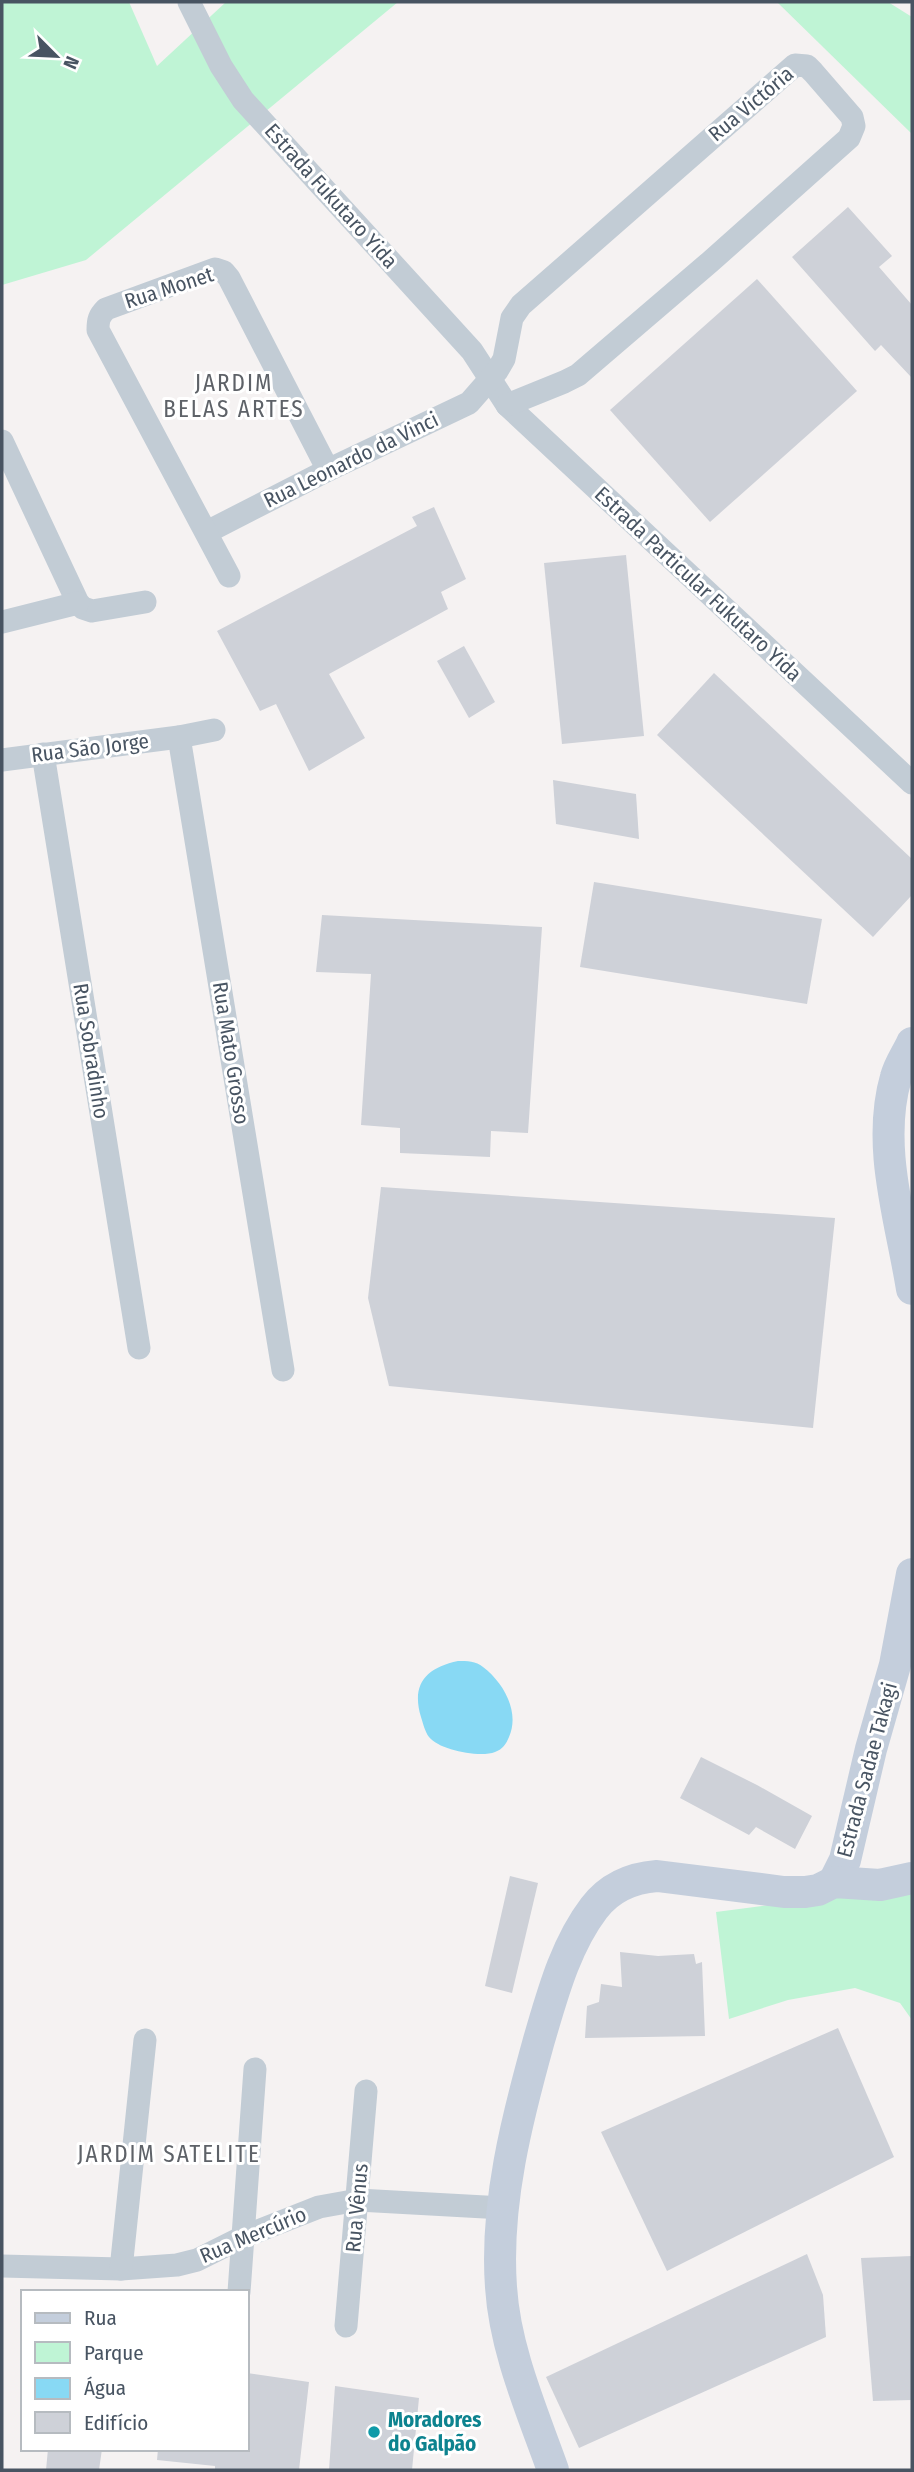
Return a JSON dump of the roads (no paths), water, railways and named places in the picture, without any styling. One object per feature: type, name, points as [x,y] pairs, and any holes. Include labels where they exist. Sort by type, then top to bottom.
[{"type":"street","name":"Estrada Fukutaro Yida","points":[[189,2],[216,56],[243,100],[472,351],[489,380]]},
{"type":"street","name":"Rua Victória","points":[[489,380],[504,359],[512,318],[521,305],[795,65],[807,66],[852,117],[854,126],[849,138],[588,366],[564,383],[506,405]]},
{"type":"street","name":"Rua Monet","points":[[207,532],[98,330],[98,321],[106,309],[215,269],[224,272],[328,470]]},
{"type":"street","name":"Estrada Particular Fukutaro Yida","points":[[489,380],[506,405],[912,783]]},
{"type":"street","name":"Rua Leonardo da Vinci","points":[[207,532],[468,403],[489,380]]},
{"type":"street","points":[[2,441],[78,603],[92,611],[145,602]]},
{"type":"street","points":[[207,532],[229,576]]},
{"type":"street","points":[[2,622],[78,603]]},
{"type":"street","name":"Rua São Jorge","points":[[2,760],[214,730]]},
{"type":"street","name":"Rua Mato Grosso","points":[[179,737],[283,1370]]},
{"type":"street","name":"Rua Sobradinho","points":[[43,754],[139,1348]]},
{"type":"street","points":[[912,1043],[897,1073],[890,1100],[888,1132],[893,1184],[912,1289]]},
{"type":"street","name":"Estrada Sadae Takagi","points":[[840,1871],[895,1665],[912,1574]]},
{"type":"street","points":[[552,2470],[514,2360],[503,2309],[500,2284],[503,2207],[514,2142],[547,2013],[580,1929],[595,1907],[613,1889],[638,1877],[670,1878],[784,1892],[818,1890],[840,1871],[912,1869]]},
{"type":"street","points":[[840,1871],[880,1885],[912,1878]]},
{"type":"street","points":[[121,2269],[145,2040]]},
{"type":"street","points":[[239,2290],[255,2069]]},
{"type":"street","name":"Rua Vênus","points":[[346,2326],[366,2091]]},
{"type":"street","name":"Rua Mercúrio","points":[[2,2266],[121,2269],[177,2265],[197,2260],[243,2237],[320,2207],[358,2200],[503,2207]]},
{"type":"water","points":[[458,1661],[474,1662],[483,1667],[497,1681],[508,1699],[513,1718],[512,1727],[505,1744],[495,1752],[480,1754],[450,1749],[434,1742],[425,1730],[418,1705],[420,1687],[424,1679],[437,1668]]},
{"type":"place","name":"Moradores do Galpão","points":[[374,2432]]},
{"type":"district","name":"JARDIM BELAS ARTES","points":[[234,396]]},
{"type":"district","name":"JARDIM SATELITE","points":[[169,2154]]}]
